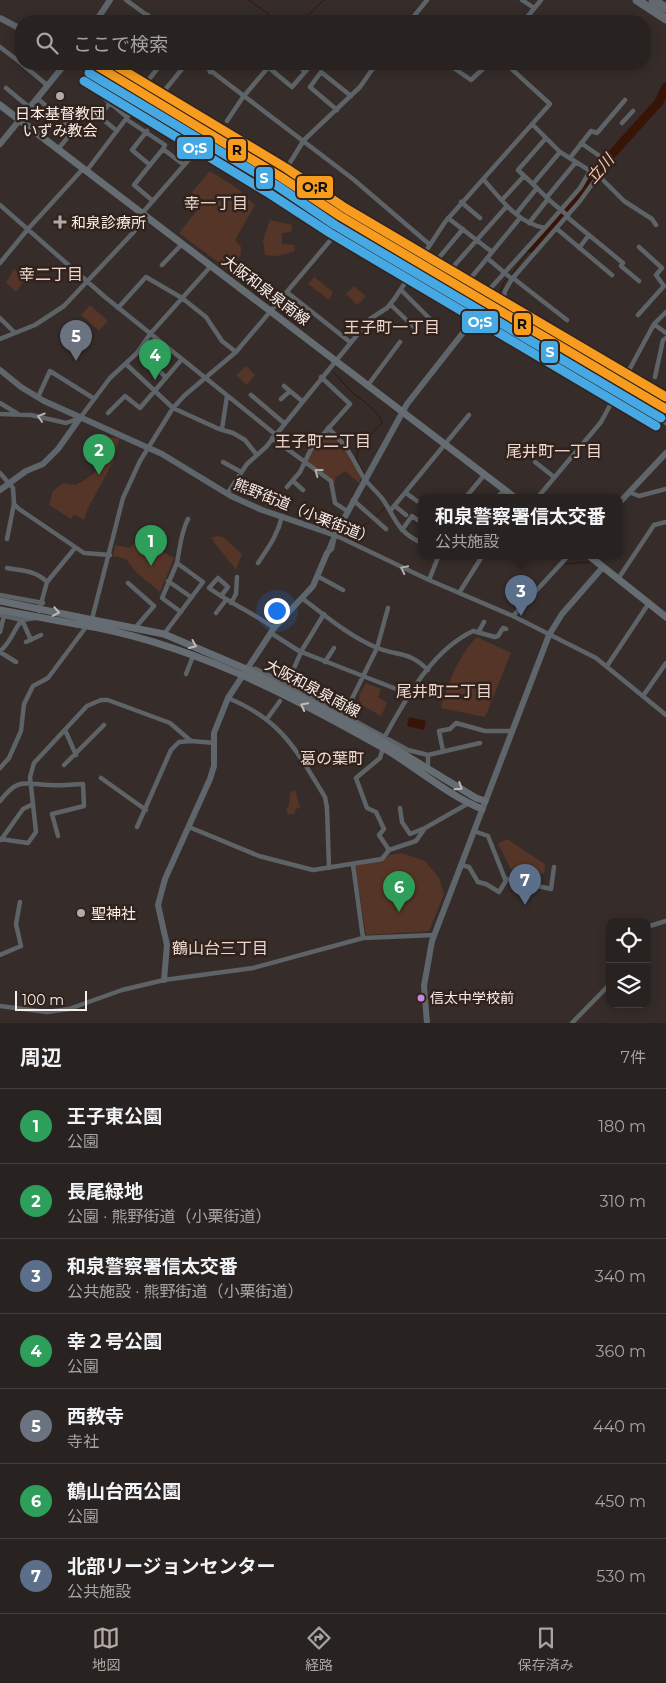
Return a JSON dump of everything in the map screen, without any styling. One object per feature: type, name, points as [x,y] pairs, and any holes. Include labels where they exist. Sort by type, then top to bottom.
[{"type":"highway","points":[[637,0],[666,19]]},
{"type":"highway","points":[[653,0],[666,8]]},
{"type":"main road","name":"大阪和泉泉南線","points":[[1,108],[20,119],[510,494]]},
{"type":"main road","points":[[593,559],[666,617]]},
{"type":"main road","name":"大阪和泉泉南線","points":[[0,601],[77,620]]},
{"type":"main road","name":"大阪和泉泉南線","points":[[1,614],[77,620],[164,634],[246,669],[384,742],[476,798],[484,805]]},
{"type":"main road","name":"大阪和泉泉南線","points":[[90,622],[193,656],[384,742],[469,803],[484,805]]},
{"type":"street","points":[[100,15],[110,0]]},
{"type":"street","points":[[126,0],[148,15]]},
{"type":"street","points":[[415,15],[426,0]]},
{"type":"street","points":[[522,0],[534,8]]},
{"type":"street","points":[[529,15],[541,0]]},
{"type":"street","points":[[0,18],[15,26]]},
{"type":"street","points":[[0,47],[15,58]]},
{"type":"street","points":[[30,70],[47,85]]},
{"type":"street","points":[[0,144],[60,70]]},
{"type":"street","points":[[90,70],[654,408],[666,422]]},
{"type":"street","points":[[150,78],[156,70]]},
{"type":"street","points":[[164,90],[181,70]]},
{"type":"street","points":[[227,121],[243,97],[266,70]]},
{"type":"street","points":[[275,70],[292,86],[305,72],[303,70]]},
{"type":"street","points":[[278,182],[304,140],[360,87],[372,70]]},
{"type":"street","points":[[457,70],[472,80],[482,70]]},
{"type":"street","points":[[227,494],[241,472],[321,377],[337,362],[350,342],[370,319],[390,304],[401,290],[429,244],[461,202],[550,104],[513,70]]},
{"type":"street","points":[[210,72],[304,140],[429,244]]},
{"type":"street","points":[[336,110],[310,86],[321,72],[351,96]]},
{"type":"street","points":[[6,88],[29,108]]},
{"type":"street","points":[[37,98],[74,130],[58,149]]},
{"type":"street","points":[[104,98],[126,118],[165,146],[134,185],[153,201]]},
{"type":"street","points":[[570,158],[591,131],[597,133],[625,100]]},
{"type":"street","points":[[99,116],[110,103]]},
{"type":"street","points":[[0,263],[81,171],[88,169],[135,107]]},
{"type":"street","points":[[616,110],[627,118]]},
{"type":"street","points":[[622,123],[633,111]]},
{"type":"street","points":[[94,112],[116,131]]},
{"type":"street","points":[[532,124],[560,152],[598,176],[624,201],[652,219],[656,225]]},
{"type":"street","points":[[146,131],[132,150],[150,165]]},
{"type":"street","points":[[546,138],[518,170],[639,281]]},
{"type":"street","points":[[582,143],[601,157]]},
{"type":"street","points":[[163,149],[184,165]]},
{"type":"street","points":[[516,214],[560,152]]},
{"type":"street","points":[[0,338],[35,324],[58,311],[145,220],[144,211],[192,156]]},
{"type":"street","points":[[529,223],[576,162]]},
{"type":"street","points":[[424,252],[488,291],[506,274],[561,211],[591,171]]},
{"type":"street","points":[[502,200],[524,176]]},
{"type":"street","points":[[503,301],[505,291],[513,279],[557,229],[598,176]]},
{"type":"street","points":[[483,179],[520,218],[545,229],[551,235]]},
{"type":"street","points":[[461,202],[480,218]]},
{"type":"street","points":[[0,205],[118,308],[205,377],[304,462],[331,481],[335,503],[347,511]]},
{"type":"street","points":[[452,268],[507,206]]},
{"type":"street","points":[[448,218],[492,252]]},
{"type":"street","points":[[470,279],[520,218]]},
{"type":"street","points":[[0,768],[9,758],[21,731],[24,704],[33,686],[48,678],[90,622],[110,555],[123,498],[134,470],[174,408],[205,377],[236,352],[272,312],[345,223]]},
{"type":"street","points":[[437,260],[462,229]]},
{"type":"street","points":[[557,229],[612,275]]},
{"type":"street","points":[[579,248],[589,235]]},
{"type":"street","points":[[162,265],[182,244]]},
{"type":"street","points":[[638,315],[665,286],[656,275],[664,266],[639,247]]},
{"type":"street","points":[[487,258],[567,320]]},
{"type":"street","points":[[0,490],[26,471],[43,464],[58,448],[93,398],[110,378],[140,349],[150,334],[211,266]]},
{"type":"street","points":[[118,308],[146,277],[182,298],[206,317],[222,341],[236,352]]},
{"type":"street","points":[[401,290],[436,325]]},
{"type":"street","points":[[288,293],[350,342]]},
{"type":"street","points":[[390,304],[417,330]]},
{"type":"street","points":[[164,980],[167,945],[158,905],[166,879],[214,766],[214,733],[228,698],[273,630],[303,599],[319,577],[327,553],[347,511],[403,413],[423,382],[484,306]]},
{"type":"street","points":[[540,494],[601,422],[654,324],[666,312]]},
{"type":"street","points":[[0,318],[15,333]]},
{"type":"street","points":[[654,324],[666,333]]},
{"type":"street","points":[[655,377],[663,340],[666,338]]},
{"type":"street","points":[[368,385],[400,342]]},
{"type":"street","points":[[140,349],[166,378]]},
{"type":"street","points":[[108,412],[124,396],[140,408],[182,359]]},
{"type":"street","points":[[126,364],[174,408],[234,433],[244,440],[257,455]]},
{"type":"street","name":"熊野街道（小栗街道）","points":[[0,370],[38,397],[80,418],[149,448],[227,494],[335,535],[429,580],[513,616],[584,651],[607,666],[666,715]]},
{"type":"street","points":[[616,370],[627,376]]},
{"type":"street","points":[[38,397],[50,371],[93,398]]},
{"type":"street","points":[[287,487],[293,481],[312,447],[350,404],[321,377]]},
{"type":"street","points":[[284,386],[302,400]]},
{"type":"street","points":[[281,399],[290,391]]},
{"type":"street","points":[[251,395],[284,423]]},
{"type":"street","points":[[222,429],[227,396]]},
{"type":"street","points":[[0,403],[19,414]]},
{"type":"street","points":[[0,414],[31,415],[66,423],[80,418]]},
{"type":"street","points":[[390,511],[445,445],[465,425],[469,415]]},
{"type":"street","points":[[66,423],[70,431]]},
{"type":"street","points":[[328,428],[347,445],[365,479],[383,500],[402,530],[408,537],[418,541]]},
{"type":"street","points":[[623,499],[666,453]]},
{"type":"street","points":[[222,462],[241,472]]},
{"type":"street","points":[[536,462],[554,477]]},
{"type":"street","points":[[0,473],[10,482],[14,492],[14,504],[8,539]]},
{"type":"street","points":[[468,494],[485,474]]},
{"type":"street","points":[[293,481],[303,490]]},
{"type":"street","points":[[629,492],[638,496],[666,489]]},
{"type":"street","points":[[500,494],[505,490]]},
{"type":"street","points":[[406,493],[417,501]]},
{"type":"street","points":[[353,500],[386,529]]},
{"type":"street","points":[[14,504],[84,553],[110,555]]},
{"type":"street","points":[[395,506],[406,514]]},
{"type":"street","points":[[258,563],[265,549],[274,539],[282,516]]},
{"type":"street","points":[[402,530],[412,516],[418,520]]},
{"type":"street","points":[[180,612],[162,598],[177,563],[182,531],[188,519]]},
{"type":"street","points":[[618,579],[654,525],[666,522]]},
{"type":"street","points":[[0,632],[1,614],[22,620],[34,618],[42,602],[47,582],[75,548]]},
{"type":"street","points":[[429,580],[437,559]]},
{"type":"street","points":[[459,593],[478,559]]},
{"type":"street","points":[[513,616],[565,559]]},
{"type":"street","points":[[164,634],[203,582],[177,563]]},
{"type":"street","points":[[427,1023],[424,986],[426,967],[434,935],[549,635],[562,614],[603,567]]},
{"type":"street","points":[[7,568],[26,570],[40,575],[47,582]]},
{"type":"street","points":[[231,603],[236,594],[237,577]]},
{"type":"street","points":[[319,577],[343,590]]},
{"type":"street","points":[[168,581],[191,597]]},
{"type":"street","points":[[128,583],[154,606],[135,628]]},
{"type":"street","points":[[0,594],[42,602]]},
{"type":"street","points":[[221,596],[273,630],[301,652],[409,694]]},
{"type":"street","points":[[303,599],[351,634],[376,648],[416,658],[428,670]]},
{"type":"street","points":[[216,613],[226,600]]},
{"type":"street","points":[[607,666],[649,603]]},
{"type":"street","points":[[344,715],[376,648],[388,608]]},
{"type":"street","points":[[287,684],[301,652],[324,614]]},
{"type":"street","points":[[22,620],[29,641],[41,635]]},
{"type":"street","points":[[16,662],[0,652],[8,643],[16,626],[22,620]]},
{"type":"street","points":[[479,631],[484,622]]},
{"type":"street","points":[[389,850],[379,836],[384,829],[376,812],[367,808],[356,778],[380,758],[384,742],[409,694],[449,647],[470,632],[479,631],[495,637],[498,636],[502,628],[506,629]]},
{"type":"street","points":[[325,662],[334,648]]},
{"type":"street","points":[[186,674],[193,656]]},
{"type":"street","points":[[643,696],[666,663]]},
{"type":"street","points":[[246,669],[256,669],[287,684],[344,715],[384,742],[408,750],[428,755],[480,744]]},
{"type":"street","points":[[228,698],[267,719],[290,741],[325,797],[329,868]]},
{"type":"street","points":[[33,804],[23,809],[0,839],[28,843],[36,832],[33,804],[30,782],[30,772],[34,763],[87,706],[101,700],[108,700],[170,724],[190,741]]},
{"type":"street","points":[[267,719],[280,702]]},
{"type":"street","points":[[443,751],[439,731],[450,729],[456,724],[485,731],[512,731]]},
{"type":"street","points":[[64,765],[104,725]]},
{"type":"street","points":[[65,730],[76,755]]},
{"type":"street","points":[[138,827],[175,744],[190,741],[215,743]]},
{"type":"street","points":[[428,755],[428,768]]},
{"type":"street","points":[[101,778],[146,810]]},
{"type":"street","points":[[0,801],[11,788],[30,782],[51,785],[83,784],[84,806],[52,814],[58,836]]},
{"type":"street","points":[[400,808],[402,822],[410,834],[425,828],[469,803]]},
{"type":"street","points":[[189,827],[259,856],[313,870],[382,859],[389,850],[416,841],[425,828]]},
{"type":"street","points":[[461,865],[468,868],[478,882],[486,884],[492,890],[499,892],[505,879],[488,836],[474,831]]},
{"type":"street","points":[[353,865],[363,938]]},
{"type":"street","points":[[505,879],[551,889],[554,867]]},
{"type":"street","points":[[0,955],[21,946],[16,924],[20,902]]},
{"type":"street","points":[[651,926],[666,921]]},
{"type":"street","points":[[0,1006],[39,1011],[64,1010],[164,980],[253,968],[363,938],[434,935]]},
{"type":"street","points":[[572,1023],[606,988]]},
{"type":"shaded area","points":[[210,171],[237,188],[255,205],[235,240],[241,247],[241,254],[230,271],[179,233],[198,209],[186,199]]},
{"type":"shaded area","points":[[270,220],[292,225],[291,232],[282,233],[282,244],[294,245],[295,251],[279,256],[265,255],[263,240]]},
{"type":"shaded area","points":[[14,269],[24,280],[16,292],[6,283]]},
{"type":"shaded area","points":[[314,277],[333,292],[329,300],[308,284]]},
{"type":"shaded area","points":[[354,286],[366,296],[357,305],[346,294]]},
{"type":"shaded area","points":[[90,305],[108,321],[99,331],[81,315]]},
{"type":"shaded area","points":[[246,366],[255,375],[247,385],[236,375]]},
{"type":"shaded area","points":[[328,431],[351,455],[361,478],[359,483],[345,471],[336,477],[334,485],[332,480],[306,461],[310,453]]},
{"type":"shaded area","points":[[111,437],[119,439],[113,462],[87,510],[84,520],[74,514],[71,519],[49,505],[53,491],[63,483],[75,485],[96,471],[102,464],[107,444]]},
{"type":"shaded area","points":[[223,537],[242,554],[236,570],[211,538]]},
{"type":"shaded area","points":[[136,541],[146,542],[174,558],[160,592],[136,572],[126,559],[113,556],[115,545],[130,548]]},
{"type":"shaded area","points":[[477,637],[511,653],[485,717],[441,708],[454,670]]},
{"type":"shaded area","points":[[366,683],[381,689],[378,697],[387,703],[381,716],[360,704],[359,696]]},
{"type":"shaded area","points":[[409,717],[426,721],[424,730],[407,726]]},
{"type":"shaded area","points":[[295,790],[300,807],[295,810],[295,814],[288,814],[286,809],[289,806],[290,793]]},
{"type":"shaded area","points":[[507,839],[545,864],[544,874],[539,873],[538,878],[512,871],[498,844]]},
{"type":"shaded area","points":[[402,853],[425,861],[439,878],[444,894],[429,931],[366,935],[355,865]]},
{"type":"waterway","points":[[249,0],[270,15]]},
{"type":"waterway","points":[[308,15],[324,0]]},
{"type":"waterway","name":"立川","points":[[531,248],[565,212],[595,173],[659,102],[666,87]]},
{"type":"waterway","points":[[511,275],[531,248]]},
{"type":"waterway","points":[[500,292],[508,278]]},
{"type":"waterway","points":[[332,371],[351,392],[374,410],[382,423],[363,444],[358,454],[357,459],[364,473]]},
{"type":"waterway","points":[[376,517],[385,507]]},
{"type":"waterway","points":[[350,539],[359,528],[369,522]]},
{"type":"waterway","points":[[565,564],[589,562]]},
{"type":"transit line","name":"R","points":[[104,70],[281,177],[340,216],[666,409]]},
{"type":"transit line","name":"O;R","points":[[123,70],[286,168],[345,208],[666,397]]},
{"type":"transit line","name":"S","points":[[89,73],[276,185],[335,225],[661,418]]},
{"type":"transit line","name":"O;S","points":[[84,81],[270,194],[330,233],[656,426]]},
{"type":"place","name":"日本基督教団 いずみ教会","points":[[60,96]]},
{"type":"place","name":"和泉診療所","points":[[60,222]]},
{"type":"place","name":"西教寺","points":[[76,361]]},
{"type":"place","name":"幸２号公園","points":[[155,380]]},
{"type":"place","name":"長尾緑地","points":[[99,475]]},
{"type":"place","name":"王子東公園","points":[[151,566]]},
{"type":"place","name":"和泉警察署信太交番","points":[[521,616]]},
{"type":"place","name":"北部リージョンセンター","points":[[525,905]]},
{"type":"place","name":"鶴山台西公園","points":[[399,912]]},
{"type":"place","name":"聖神社","points":[[81,913]]},
{"type":"place","name":"信太中学校前","points":[[421,998]]},
{"type":"district","name":"幸一丁目","points":[[216,203]]},
{"type":"district","name":"幸二丁目","points":[[51,274]]},
{"type":"district","name":"王子町一丁目","points":[[392,327]]},
{"type":"district","name":"王子町二丁目","points":[[323,441]]},
{"type":"district","name":"尾井町一丁目","points":[[554,451]]},
{"type":"district","name":"尾井町二丁目","points":[[444,691]]},
{"type":"district","name":"葛の葉町","points":[[332,758]]},
{"type":"district","name":"鶴山台三丁目","points":[[220,948]]}]
